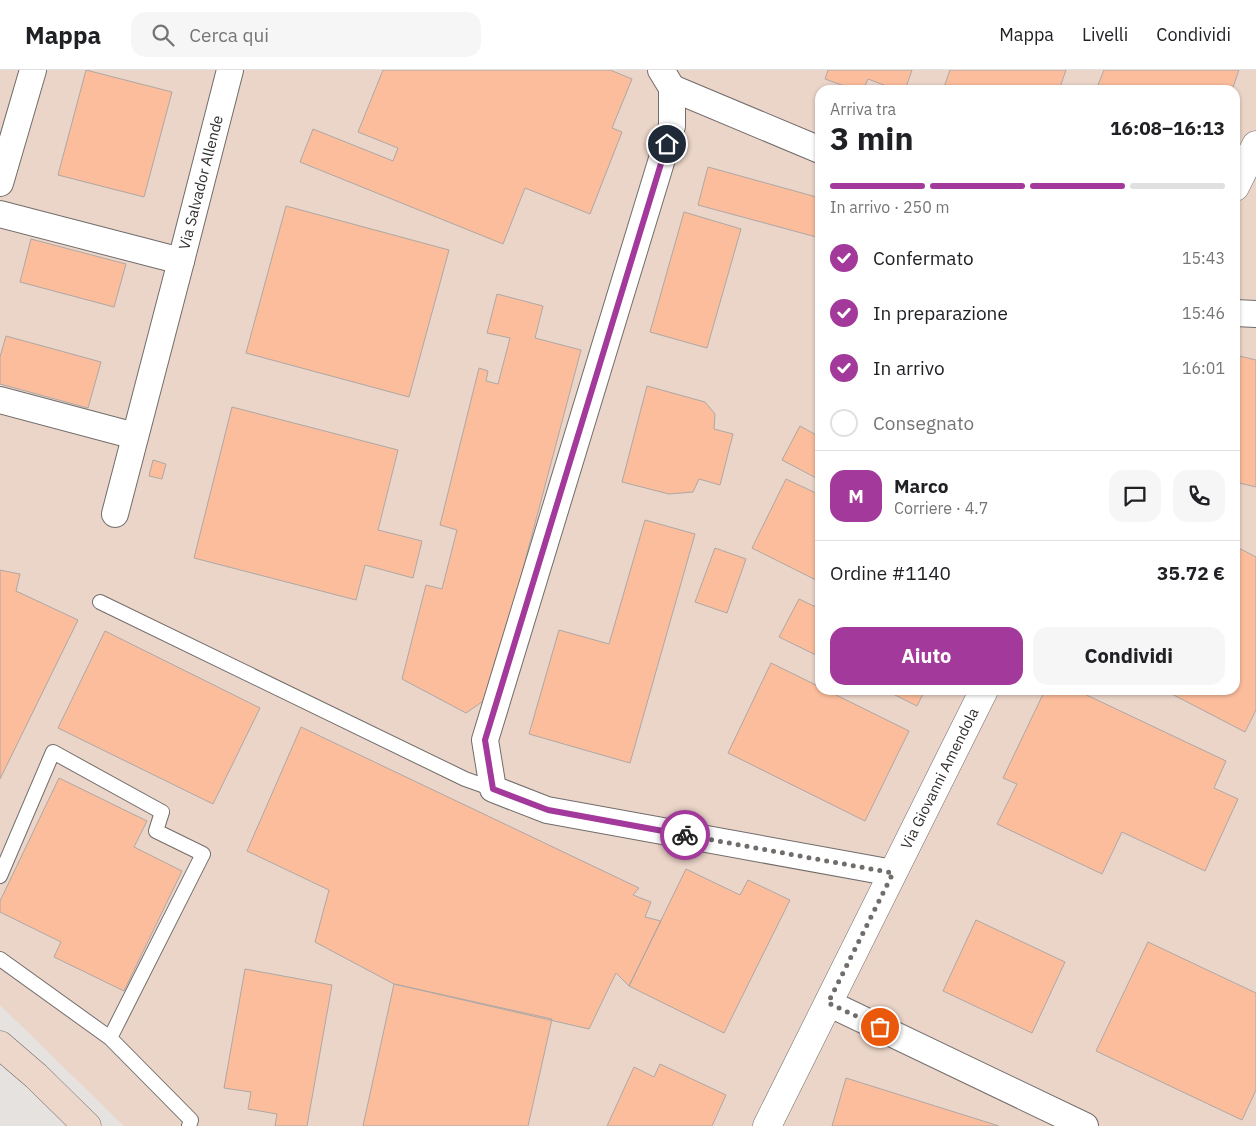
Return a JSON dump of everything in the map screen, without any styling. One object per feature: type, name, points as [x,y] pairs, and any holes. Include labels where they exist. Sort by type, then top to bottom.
[{"type":"main road","points":[[0,1045],[36,1076],[87,1126]]},
{"type":"street","points":[[0,182],[33,70]]},
{"type":"street","name":"Via Salvador Allende","points":[[0,214],[181,261],[230,70]]},
{"type":"street","points":[[666,79],[815,148]]},
{"type":"street","points":[[666,79],[672,126],[485,740],[493,789],[548,810],[893,873]]},
{"type":"street","points":[[1240,177],[1256,145]]},
{"type":"street","points":[[115,514],[181,261]]},
{"type":"street","points":[[1240,313],[1256,314]]},
{"type":"street","points":[[0,400],[136,436]]},
{"type":"street","name":"Via Giovanni Amendola","points":[[766,1126],[982,695]]},
{"type":"street","points":[[828,1003],[1085,1126]]},
{"type":"lane","points":[[100,602],[465,779],[493,789]]},
{"type":"lane","points":[[0,876],[53,752],[162,812],[156,831],[203,854],[110,1038]]},
{"type":"lane","points":[[0,959],[110,1038],[191,1120],[189,1126]]},
{"type":"shaded area","points":[[0,70],[1256,70],[1256,1126],[124,1126],[0,1005]]},
{"type":"building","points":[[86,70],[172,92],[144,197],[58,175]]},
{"type":"building","points":[[383,70],[610,70],[632,79],[612,128],[622,132],[590,214],[525,188],[503,244],[300,162],[313,129],[393,161],[398,148],[358,132]]},
{"type":"building","points":[[828,70],[912,70],[907,85],[884,85],[868,79],[865,85],[841,85],[825,79]]},
{"type":"building","points":[[950,70],[1066,70],[1061,85],[945,85]]},
{"type":"building","points":[[1104,70],[1239,70],[1234,85],[1098,85]]},
{"type":"building","points":[[708,167],[815,197],[815,237],[698,205]]},
{"type":"building","points":[[286,206],[449,250],[409,397],[246,353]]},
{"type":"building","points":[[684,212],[741,229],[707,348],[650,332]]},
{"type":"building","points":[[31,239],[126,264],[114,307],[20,282]]},
{"type":"building","points":[[497,294],[543,306],[535,338],[581,350],[489,697],[466,713],[402,679],[426,585],[442,589],[457,530],[440,525],[479,368],[488,371],[486,381],[498,384],[510,338],[487,333]]},
{"type":"building","points":[[6,336],[101,362],[88,408],[0,384],[0,357]]},
{"type":"building","points":[[1240,356],[1256,360],[1256,487],[1240,483]]},
{"type":"building","points":[[647,386],[705,402],[715,414],[714,429],[733,434],[720,485],[699,479],[693,492],[669,494],[622,482]]},
{"type":"building","points":[[232,407],[398,450],[378,530],[422,541],[413,578],[365,565],[356,600],[194,558]]},
{"type":"building","points":[[800,426],[815,434],[815,477],[782,460]]},
{"type":"building","points":[[153,460],[166,464],[162,479],[149,476]]},
{"type":"building","points":[[786,479],[815,493],[815,580],[752,548]]},
{"type":"building","points":[[645,520],[695,534],[630,763],[529,734],[559,630],[609,644]]},
{"type":"building","points":[[715,548],[746,559],[727,613],[695,602]]},
{"type":"building","points":[[1240,549],[1256,557],[1256,710],[1245,732],[1174,695],[1240,695]]},
{"type":"building","points":[[0,570],[20,574],[16,591],[78,620],[0,779]]},
{"type":"building","points":[[799,599],[815,607],[815,655],[779,637]]},
{"type":"building","points":[[105,631],[260,708],[213,804],[58,728]]},
{"type":"building","points":[[771,663],[815,685],[815,695],[836,695],[909,731],[865,821],[728,753]]},
{"type":"building","points":[[895,695],[922,695],[917,706]]},
{"type":"building","points":[[1043,695],[1087,695],[1226,761],[1214,788],[1238,799],[1205,871],[1122,832],[1102,874],[997,824],[1017,784],[1003,778]]},
{"type":"building","points":[[301,727],[639,888],[633,895],[651,902],[645,917],[661,921],[629,986],[616,973],[589,1029],[394,984],[315,942],[329,890],[247,851]]},
{"type":"building","points":[[59,778],[147,821],[134,847],[182,871],[124,991],[54,957],[61,942],[0,912],[0,901]]},
{"type":"building","points":[[686,869],[740,895],[748,880],[790,900],[724,1033],[629,986]]},
{"type":"building","points":[[976,920],[1065,962],[1032,1033],[943,991]]},
{"type":"building","points":[[1148,942],[1256,993],[1256,1090],[1242,1120],[1096,1051]]},
{"type":"building","points":[[245,969],[332,985],[307,1126],[275,1126],[277,1114],[248,1109],[251,1092],[224,1088]]},
{"type":"building","points":[[394,984],[552,1019],[528,1126],[363,1126]]},
{"type":"building","points":[[660,1064],[726,1095],[712,1126],[607,1126],[634,1067],[654,1077]]},
{"type":"building","points":[[846,1078],[999,1126],[832,1126]]},
{"type":"way so far","points":[[685,835],[893,873],[828,1003],[880,1027]]},
{"type":"route","points":[[667,144],[485,740],[493,789],[548,810],[685,835]]}]
